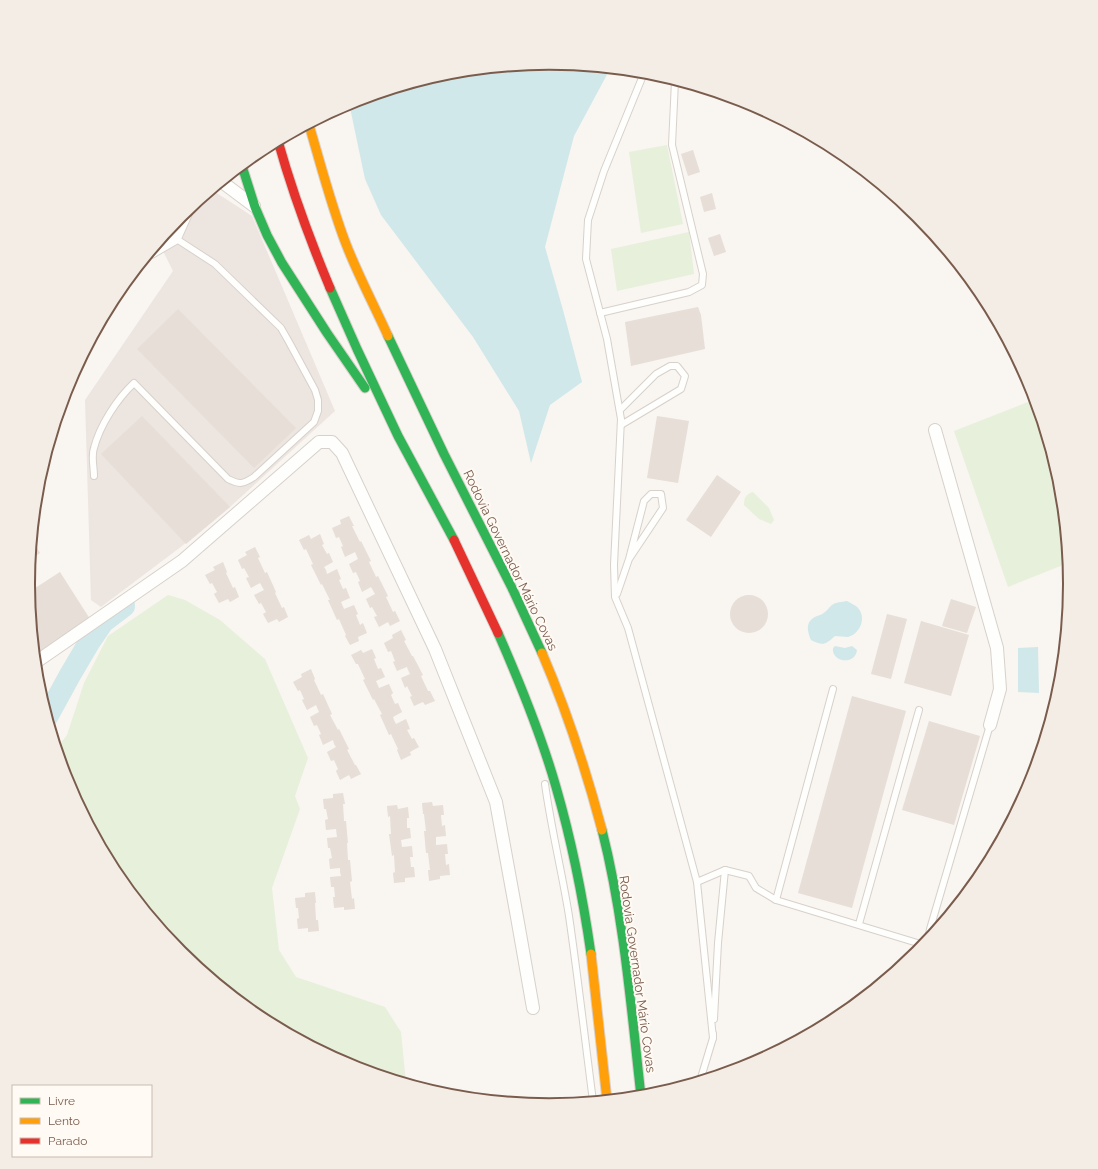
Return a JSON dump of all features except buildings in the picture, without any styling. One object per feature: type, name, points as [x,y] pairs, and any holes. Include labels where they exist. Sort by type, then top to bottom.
[{"type":"highway","name":"Rodovia Governador Mário Covas","points":[[311,129],[336,218],[354,264],[450,467],[518,598],[565,709],[602,828],[611,871],[619,912],[640,1090]]},
{"type":"highway","points":[[280,147],[303,222],[344,318],[399,437],[446,524],[482,596],[514,671],[538,733],[562,804],[584,907],[594,973],[606,1095]]},
{"type":"highway","points":[[244,171],[255,207],[267,235],[282,263],[327,333],[399,437]]},
{"type":"street","points":[[226,185],[255,207]]},
{"type":"street","points":[[165,244],[175,238],[179,228]]},
{"type":"street","points":[[935,430],[997,648],[1000,688],[990,725]]},
{"type":"street","points":[[40,659],[182,561],[319,442],[332,442],[342,453],[435,649],[496,802],[532,1008]]},
{"type":"lane","points":[[642,79],[604,171],[588,220],[586,259],[607,339],[620,410],[621,425],[614,565],[615,597],[628,628],[697,882],[713,1038]]},
{"type":"lane","points":[[600,313],[689,292],[702,285],[703,274],[672,145],[675,86]]},
{"type":"lane","points":[[94,476],[93,449],[103,425],[123,394],[134,383],[228,479],[237,484],[244,483],[254,477],[314,422],[318,411],[318,400],[315,390],[281,328],[215,264],[175,238]]},
{"type":"lane","points":[[620,410],[656,374],[670,366],[677,366],[685,376],[681,389],[621,425]]},
{"type":"lane","points":[[615,597],[630,559],[644,501],[651,494],[661,494],[663,508],[630,559]]},
{"type":"lane","points":[[776,900],[833,689]]},
{"type":"lane","points":[[859,924],[919,710]]},
{"type":"lane","points":[[930,928],[990,725]]},
{"type":"lane","points":[[538,733],[543,770]]},
{"type":"lane","points":[[544,777],[568,915],[592,1096]]},
{"type":"lane","points":[[697,882],[725,870],[749,876],[756,888],[776,900],[917,943]]},
{"type":"lane","points":[[702,1075],[713,1038],[718,943],[725,870]]},
{"type":"shaded area","points":[[216,193],[252,216],[335,411],[230,507],[182,546],[101,607],[91,600],[85,400],[173,271],[161,248],[186,221]]},
{"type":"green space","points":[[667,145],[683,224],[641,233],[629,152]]},
{"type":"green space","points":[[689,232],[694,274],[617,291],[611,249]]},
{"type":"green space","points":[[1029,401],[1036,419],[1053,484],[1059,517],[1062,565],[1008,587],[954,431]]},
{"type":"green space","points":[[753,492],[769,508],[774,520],[771,524],[759,519],[744,505],[744,500],[746,497]]},
{"type":"green space","points":[[168,595],[185,600],[220,620],[265,659],[308,758],[295,796],[300,809],[272,888],[279,950],[296,977],[385,1007],[401,1032],[405,1078],[352,1059],[292,1030],[263,1012],[210,971],[186,948],[141,897],[122,870],[88,812],[74,781],[60,744],[67,735],[84,683],[108,636]]},
{"type":"water","points":[[549,70],[607,74],[574,136],[545,247],[582,382],[550,405],[531,463],[519,411],[473,337],[381,215],[365,179],[351,111],[352,110],[416,88],[449,80],[482,75]]},
{"type":"water","points":[[847,601],[856,606],[861,614],[862,619],[860,628],[857,632],[848,637],[835,636],[824,644],[811,640],[808,629],[810,620],[823,613],[834,604]]},
{"type":"water","points":[[835,646],[845,648],[852,646],[857,650],[852,658],[844,660],[839,659],[833,653],[833,648]]},
{"type":"water","points":[[1038,647],[1039,693],[1018,692],[1018,648]]},
{"type":"waterway","points":[[51,710],[90,641],[103,622],[124,606]]},
{"type":"traffic: fast","points":[[244,171],[255,207],[267,235],[282,263],[327,333],[365,388]]},
{"type":"traffic: fast","points":[[330,288],[398,436],[454,540]]},
{"type":"traffic: fast","points":[[388,336],[444,454],[512,588],[542,653]]},
{"type":"traffic: fast","points":[[498,633],[530,709],[556,787],[576,870],[591,954]]},
{"type":"traffic: fast","points":[[602,830],[610,863],[621,929],[640,1090]]},
{"type":"traffic: slow","points":[[310,130],[331,200],[346,244],[388,336]]},
{"type":"traffic: slow","points":[[542,653],[560,697],[575,741],[602,830]]},
{"type":"traffic: slow","points":[[591,954],[606,1095]]},
{"type":"traffic: jam","points":[[280,147],[315,252],[330,288]]},
{"type":"traffic: jam","points":[[454,540],[498,633]]}]
